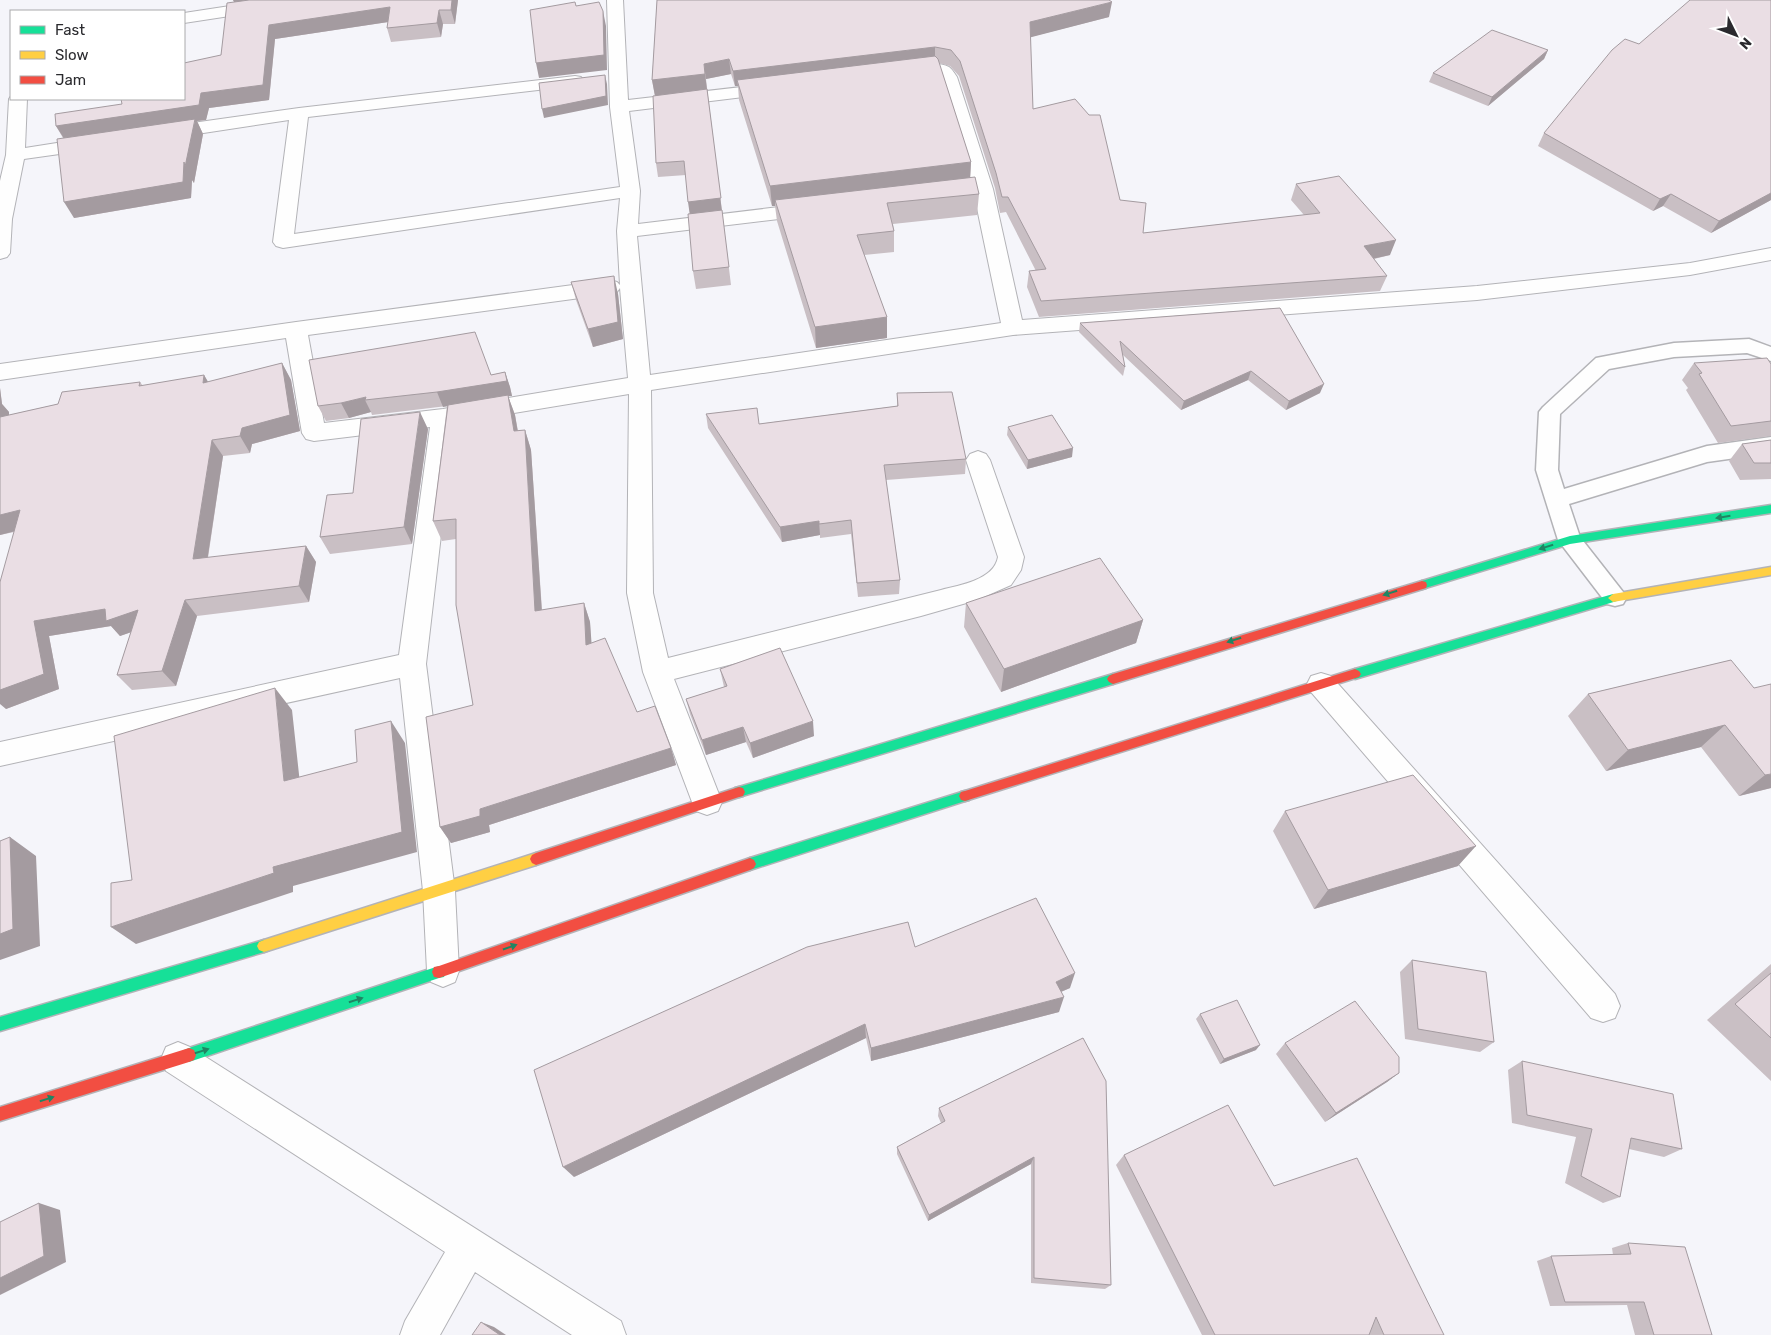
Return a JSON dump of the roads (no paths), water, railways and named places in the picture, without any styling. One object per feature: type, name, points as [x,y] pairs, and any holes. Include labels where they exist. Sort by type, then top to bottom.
[{"type":"highway","points":[[0,1024],[235,955],[439,891],[707,802],[1570,540],[1771,509]]},
{"type":"highway","points":[[0,1114],[178,1059],[443,971],[700,880],[1321,684],[1615,597],[1771,570]]},
{"type":"street","points":[[185,18],[301,0]]},
{"type":"street","points":[[615,0],[603,78],[619,107],[630,191],[627,231],[640,384],[640,593],[657,672],[707,802]]},
{"type":"street","points":[[885,75],[935,69],[943,71],[948,77],[973,191],[1013,328]]},
{"type":"street","points":[[142,136],[299,113],[603,78]]},
{"type":"street","points":[[619,107],[796,86]]},
{"type":"street","points":[[0,253],[2,220],[15,155],[18,100]]},
{"type":"street","points":[[299,113],[283,242],[630,191]]},
{"type":"street","points":[[15,155],[113,141]]},
{"type":"street","points":[[627,231],[835,207]]},
{"type":"street","points":[[296,328],[314,433],[442,417],[640,384],[1013,328],[1477,293],[1690,269],[1771,254]]},
{"type":"street","points":[[0,372],[296,328],[630,284]]},
{"type":"street","points":[[442,417],[412,664],[439,891],[443,971]]},
{"type":"street","points":[[657,672],[921,606],[1000,580],[1008,572],[1011,557],[978,460]]},
{"type":"street","points":[[0,754],[412,664]]},
{"type":"street","points":[[1321,684],[1604,1006]]},
{"type":"street","points":[[178,1059],[607,1335]]},
{"type":"street","points":[[419,1335],[469,1246]]},
{"type":"lane","points":[[1615,597],[1570,540],[1547,470],[1550,412],[1603,363],[1674,350],[1749,346],[1771,354]]},
{"type":"lane","points":[[1557,499],[1707,454],[1771,445]]}]
